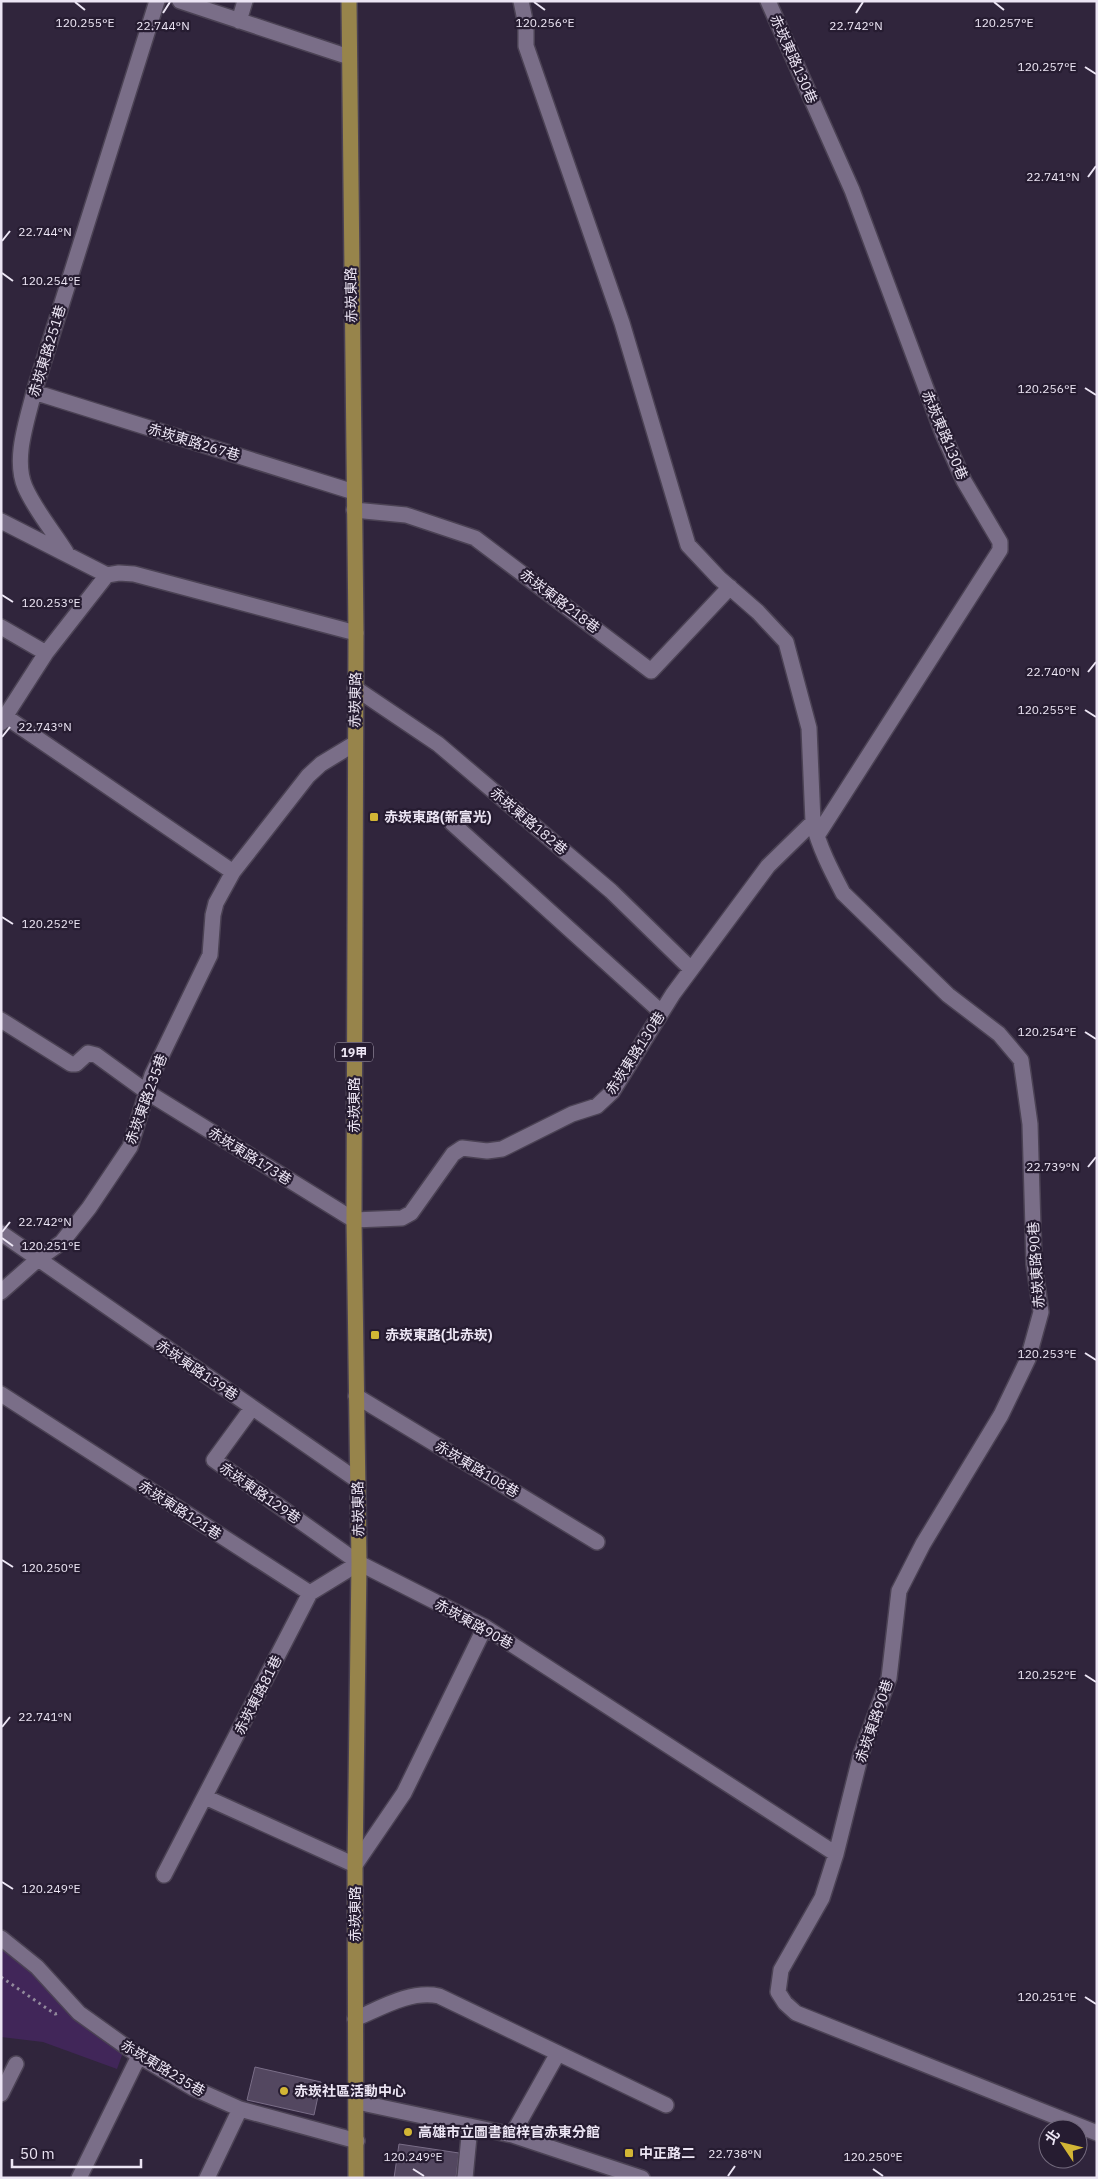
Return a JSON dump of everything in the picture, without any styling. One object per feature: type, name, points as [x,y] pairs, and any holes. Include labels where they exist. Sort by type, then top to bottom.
[{"type":"main road","name":"赤崁東路","points":[[349,1],[348,57],[356,633],[354,744],[354,1220],[359,1563],[354,1865],[356,2178]]},
{"type":"street","name":"赤崁東路251巷","points":[[66,552],[25,486],[21,462],[34,392],[157,1]]},
{"type":"street","points":[[180,1],[348,57]]},
{"type":"street","points":[[239,21],[245,1]]},
{"type":"street","points":[[521,1],[526,26],[526,46],[622,323],[688,545],[758,612],[786,642],[809,728],[815,829]]},
{"type":"street","name":"赤崁東路130巷","points":[[354,1220],[402,1218],[411,1213],[453,1154],[462,1148],[487,1151],[502,1149],[572,1114],[597,1106],[612,1092],[661,1012],[768,866],[815,829],[1000,550],[1000,542],[964,481],[943,434],[852,190],[768,1]]},
{"type":"street","name":"赤崁東路267巷","points":[[34,392],[354,492]]},
{"type":"street","name":"赤崁東路218巷","points":[[354,510],[406,515],[475,538],[651,671],[730,587]]},
{"type":"street","name":"赤崁東路251巷","points":[[1,521],[66,552],[107,575]]},
{"type":"street","points":[[233,872],[4,720],[46,653],[107,575],[119,573],[134,574],[356,633]]},
{"type":"street","points":[[1,627],[46,653]]},
{"type":"street","name":"赤崁東路182巷","points":[[355,688],[438,744],[610,890],[691,969]]},
{"type":"street","name":"赤崁東路235巷","points":[[1,1292],[37,1260],[62,1242],[89,1208],[130,1146],[152,1075],[210,955],[215,909],[233,872],[308,776],[321,764],[354,744]]},
{"type":"street","points":[[452,823],[661,1012]]},
{"type":"street","name":"赤崁東路90巷","points":[[815,829],[843,893],[948,995],[999,1034],[1021,1060],[1030,1124],[1034,1264],[1041,1312],[1028,1359],[1001,1415],[923,1544],[899,1591],[889,1678],[861,1754],[836,1854],[822,1898],[782,1970],[778,1992],[785,2003],[796,2012],[1097,2133]]},
{"type":"street","name":"赤崁東路173巷","points":[[1,1020],[71,1064],[76,1064],[88,1053],[92,1052],[147,1092],[354,1220]]},
{"type":"street","name":"赤崁東路139巷","points":[[1,1233],[37,1260],[358,1480]]},
{"type":"street","name":"赤崁東路121巷","points":[[1,1394],[310,1593]]},
{"type":"street","name":"赤崁東路108巷","points":[[356,1396],[597,1542]]},
{"type":"street","name":"赤崁東路129巷","points":[[252,1408],[214,1460],[359,1563]]},
{"type":"street","points":[[310,1593],[359,1563]]},
{"type":"street","name":"赤崁東路90巷","points":[[359,1563],[485,1627],[836,1854]]},
{"type":"street","name":"赤崁東路81巷","points":[[164,1875],[310,1593]]},
{"type":"street","points":[[205,1797],[354,1865],[404,1793],[485,1627]]},
{"type":"street","name":"赤崁東路235巷","points":[[1,1938],[37,1967],[80,2013],[139,2056],[193,2088],[240,2109],[356,2141]]},
{"type":"street","points":[[355,2019],[390,2004],[426,1993],[440,1996],[666,2105]]},
{"type":"street","points":[[512,2135],[558,2053]]},
{"type":"street","points":[[79,2178],[139,2056]]},
{"type":"street","points":[[1,2094],[16,2064]]},
{"type":"street","points":[[357,2102],[512,2135],[636,2177]]},
{"type":"street","points":[[207,2178],[240,2109]]},
{"type":"street","points":[[465,2178],[470,2126]]},
{"type":"path","points":[[1,1977],[55,2014],[80,2013]]},
{"type":"shaded area","points":[[1,1938],[125,2047],[117,2069],[43,2042],[1,2037]]},
{"type":"building","name":"赤崁社區活動中心","points":[[255,2067],[321,2082],[314,2115],[247,2100]]},
{"type":"building","points":[[399,2144],[459,2153],[456,2178],[394,2178]]},
{"type":"place","name":"赤崁東路(新富光)","points":[[374,817]]},
{"type":"place","name":"赤崁東路(北赤崁)","points":[[375,1335]]},
{"type":"place","name":"赤崁社區活動中心","points":[[284,2091]]},
{"type":"place","name":"高雄市立圖書館梓官赤東分館","points":[[408,2132]]},
{"type":"place","name":"中正路二","points":[[629,2153]]}]
